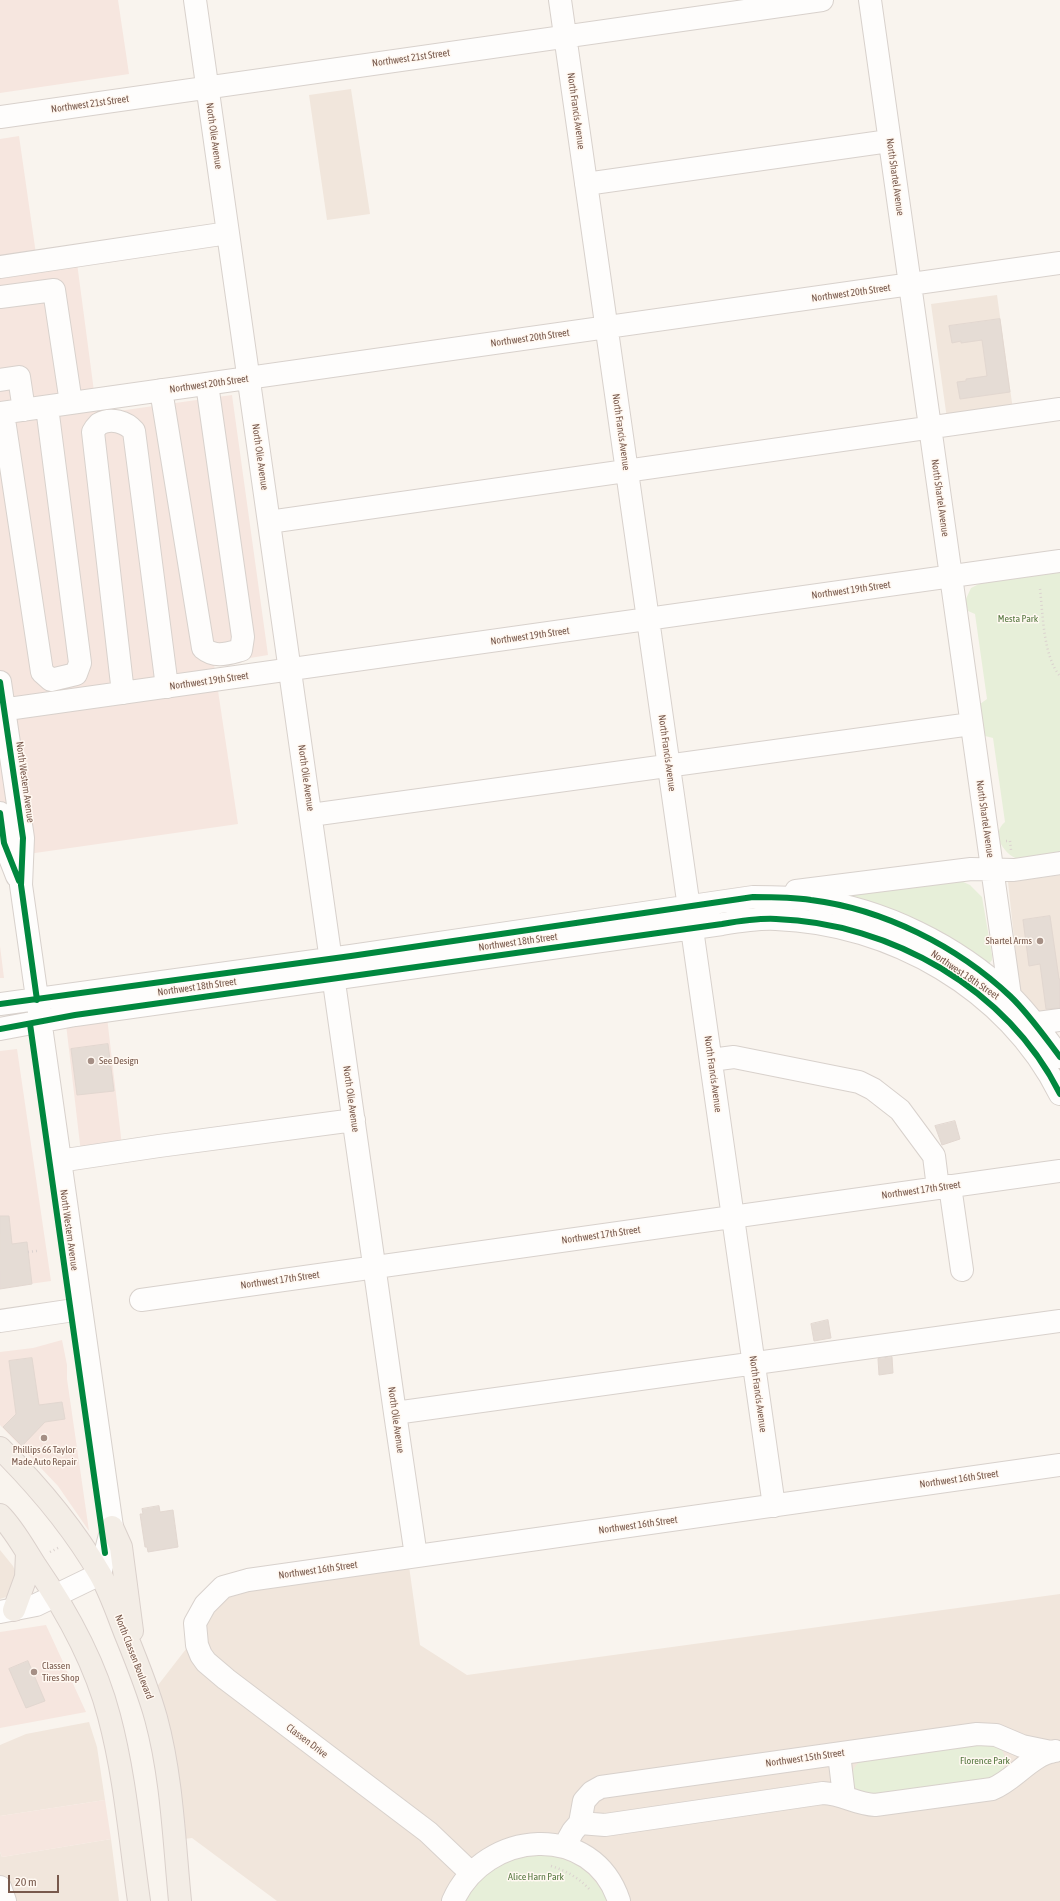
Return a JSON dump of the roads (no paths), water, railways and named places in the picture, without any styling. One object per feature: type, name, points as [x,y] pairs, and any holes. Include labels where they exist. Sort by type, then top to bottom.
[{"type":"main road","name":"North Classen Boulevard","points":[[0,1448],[33,1482],[58,1511],[100,1574],[136,1660],[156,1718],[161,1742],[168,1784],[180,1901]]},
{"type":"main road","points":[[0,1515],[56,1596],[79,1638],[98,1682],[109,1715],[122,1780],[139,1901]]},
{"type":"main road","points":[[112,1527],[121,1547],[136,1660]]},
{"type":"main road","points":[[7,1611],[26,1577],[27,1553]]},
{"type":"street","name":"North Olie Avenue","points":[[195,0],[416,1556]]},
{"type":"street","name":"North Francis Avenue","points":[[560,0],[774,1506]]},
{"type":"street","name":"Northwest 21st Street","points":[[0,117],[822,0]]},
{"type":"street","name":"North Shartel Avenue","points":[[870,0],[1010,996],[1042,1063],[1060,1094]]},
{"type":"street","points":[[586,184],[889,141]]},
{"type":"street","points":[[0,266],[228,233]]},
{"type":"street","name":"Northwest 20th Street","points":[[1,413],[1060,263]]},
{"type":"street","points":[[0,297],[54,290],[71,403]]},
{"type":"street","points":[[0,380],[19,377],[24,410]]},
{"type":"street","points":[[161,390],[202,648],[210,654],[224,655],[240,650],[243,637],[207,384]]},
{"type":"street","points":[[1,413],[42,672],[51,680],[76,674],[80,663],[47,407]]},
{"type":"street","points":[[269,522],[1060,409]]},
{"type":"street","points":[[123,693],[93,432],[99,424],[113,421],[126,423],[134,431],[167,687]]},
{"type":"street","name":"Northwest 19th Street","points":[[2,710],[1060,561]]},
{"type":"street","name":"North Western Avenue","points":[[0,682],[2,710],[22,838],[21,885],[112,1527],[100,1574]]},
{"type":"street","points":[[311,815],[971,724]]},
{"type":"street","name":"North Western Avenue","points":[[0,813],[4,843],[21,885]]},
{"type":"street","points":[[753,897],[971,869],[1014,870],[1060,863]]},
{"type":"street","name":"Northwest 18th Street","points":[[0,1004],[333,968],[690,917],[753,897],[811,900],[866,912],[934,942],[967,962],[1010,996]]},
{"type":"street","name":"Northwest 18th Street","points":[[690,917],[747,920],[775,919],[813,922],[843,927],[864,933],[901,947],[940,968],[1024,1025]]},
{"type":"street","name":"Northwest 18th Street","points":[[0,1029],[333,968]]},
{"type":"street","points":[[1024,1025],[1060,1020]]},
{"type":"street","name":"North Shartel Avenue","points":[[1024,1025],[1060,1057]]},
{"type":"street","points":[[711,1060],[734,1057],[859,1082],[873,1089],[900,1110],[934,1156],[944,1187],[962,1270]]},
{"type":"street","points":[[59,1161],[354,1120]]},
{"type":"street","name":"Northwest 17th Street","points":[[141,1300],[374,1266],[1060,1171]]},
{"type":"street","points":[[0,1321],[81,1309]]},
{"type":"street","points":[[395,1413],[1060,1321]]},
{"type":"street","name":"Northwest 16th Street","points":[[219,1591],[228,1585],[242,1581],[1060,1465]]},
{"type":"street","points":[[7,1611],[36,1606],[100,1574]]},
{"type":"street","name":"Classen Drive","points":[[219,1591],[205,1605],[195,1624],[197,1645],[206,1662],[226,1679],[428,1832],[471,1873]]},
{"type":"street","name":"Northwest 15th Street","points":[[564,1847],[573,1831],[580,1823],[584,1801],[592,1792],[601,1787],[977,1734],[996,1735],[1022,1746],[1056,1751]]},
{"type":"street","name":"Northwest 15th Street","points":[[580,1823],[605,1825],[823,1793],[844,1796],[859,1802],[875,1805],[992,1789],[1006,1783],[1028,1764],[1056,1751]]},
{"type":"street","points":[[839,1754],[844,1796]]},
{"type":"street","points":[[453,1901],[458,1890],[471,1873],[487,1859],[512,1848],[538,1844],[564,1847],[589,1860],[607,1877],[619,1901]]},
{"type":"street","points":[[0,1888],[5,1901]]},
{"type":"place","name":"Shartel Arms","points":[[1040,941]]},
{"type":"place","name":"See Design","points":[[91,1061]]},
{"type":"place","name":"Phillips 66 Taylor Made Auto Repair","points":[[44,1438]]},
{"type":"place","name":"Classen Tires Shop","points":[[34,1672]]},
{"type":"park label","name":"Mesta Park","points":[[1018,619]]},
{"type":"park label","name":"Florence Park","points":[[985,1761]]},
{"type":"park label","name":"Alice Harn Park","points":[[536,1877]]}]
